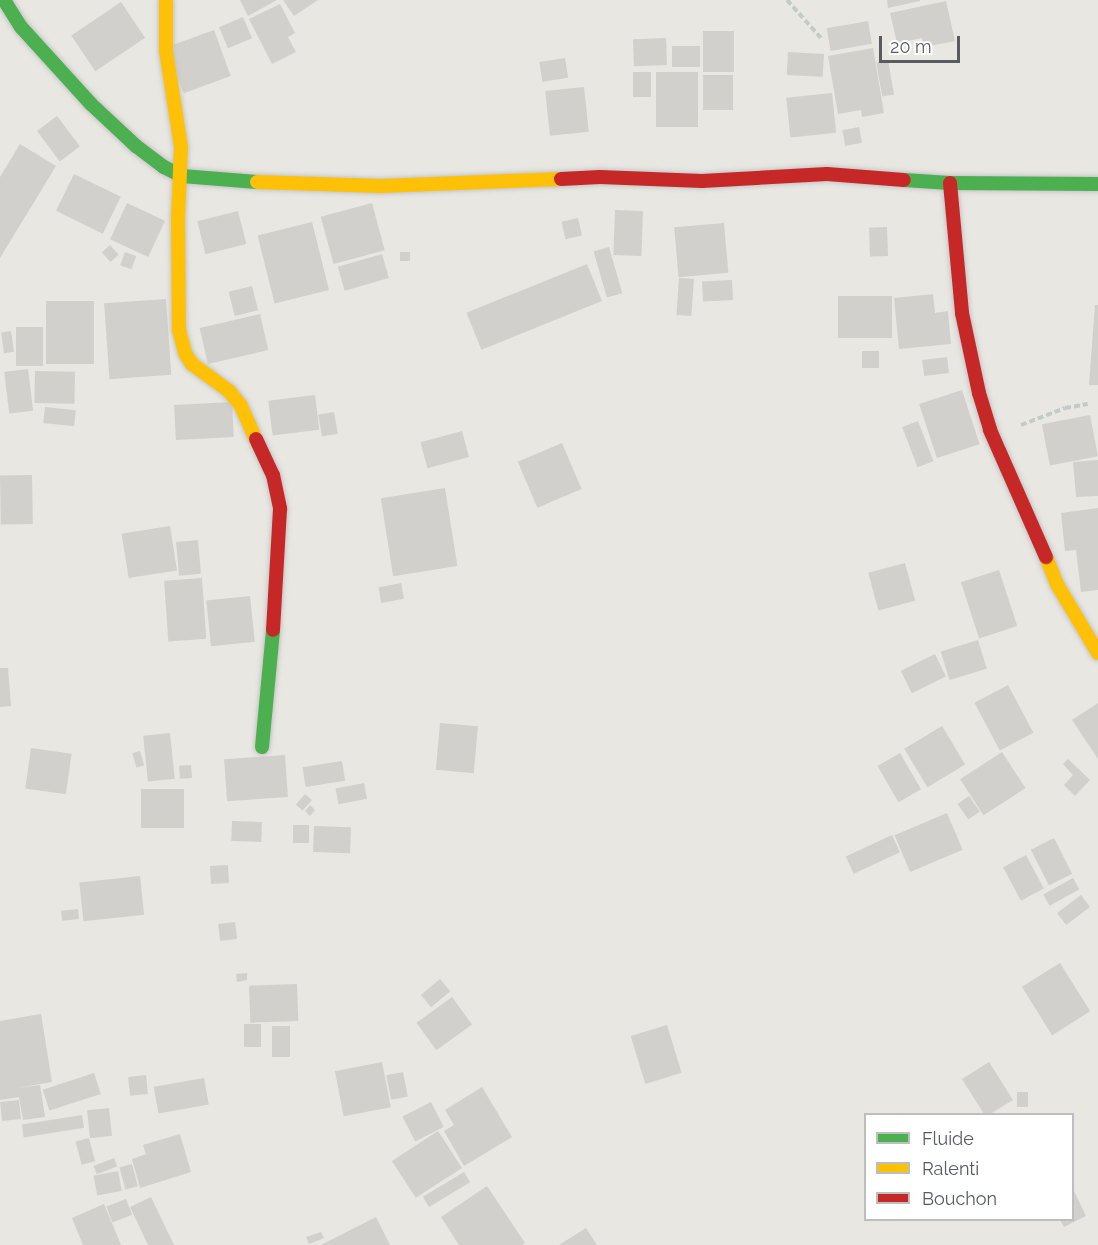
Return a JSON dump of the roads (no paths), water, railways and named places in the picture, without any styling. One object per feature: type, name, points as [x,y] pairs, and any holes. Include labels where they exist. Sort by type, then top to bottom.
[{"type":"street","points":[[4,0],[28,35],[91,104],[136,146],[164,167],[182,176],[248,182],[381,186],[600,177],[702,181],[826,174],[950,183],[1098,184]]},
{"type":"street","points":[[166,0],[166,51],[178,113],[182,176],[177,220],[179,330],[185,353],[192,364],[230,392],[241,406],[273,475],[280,509],[277,581],[262,747]]},
{"type":"street","points":[[950,183],[962,313],[979,393],[990,430],[1058,586],[1098,653]]}]
